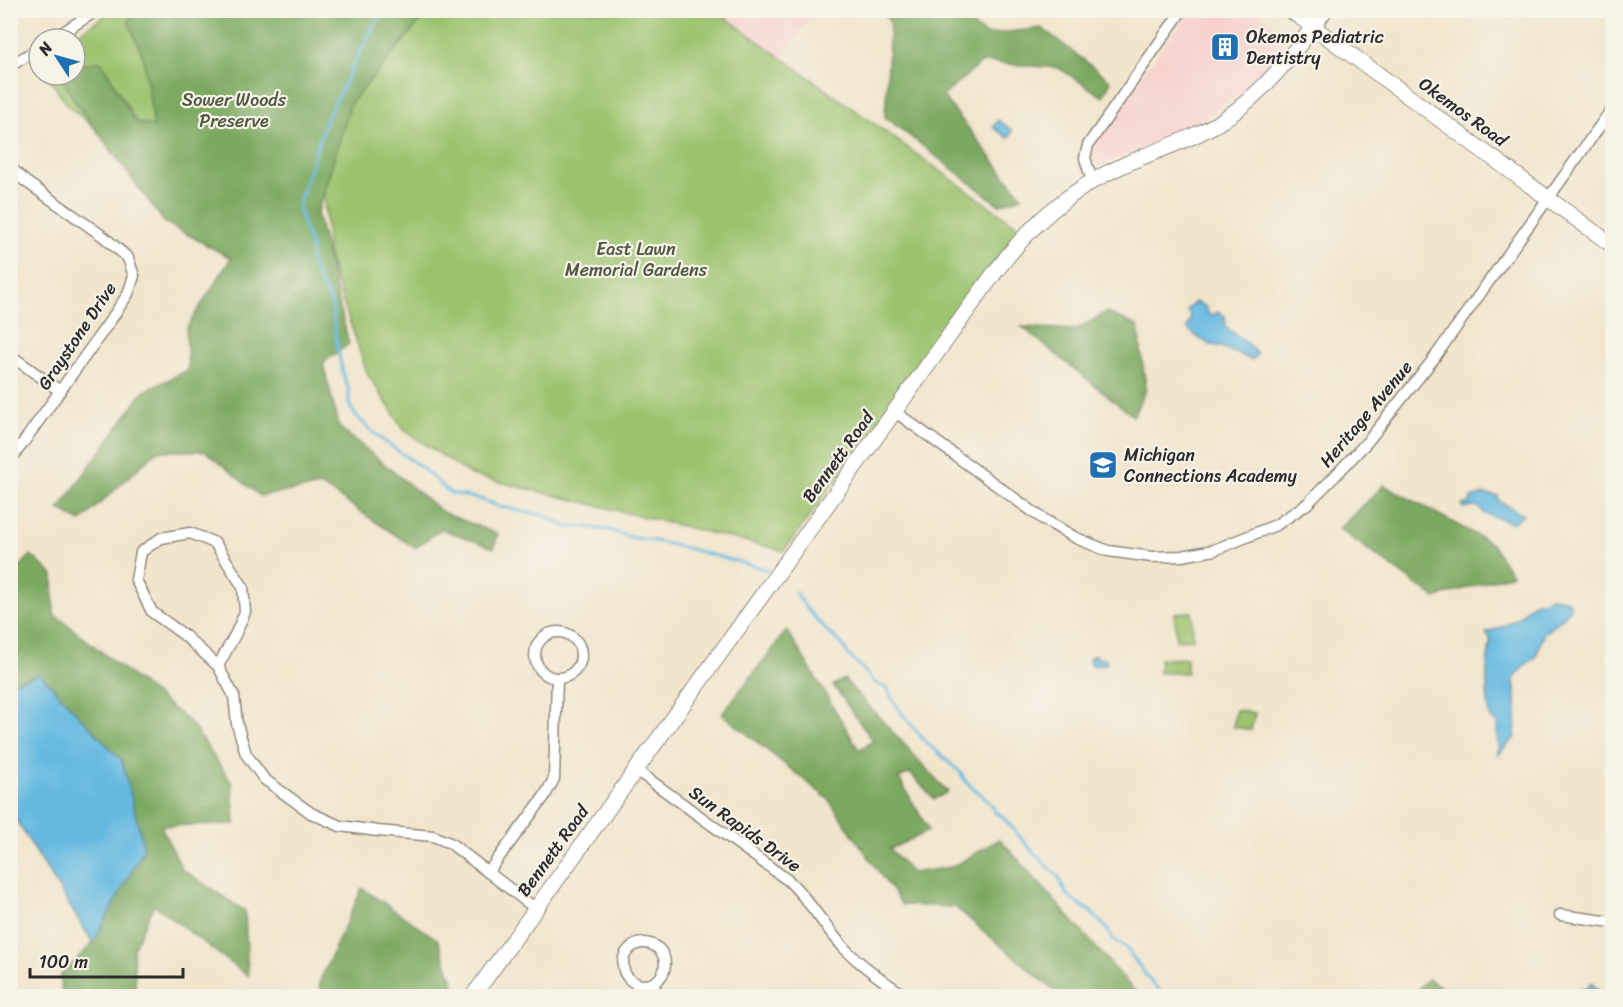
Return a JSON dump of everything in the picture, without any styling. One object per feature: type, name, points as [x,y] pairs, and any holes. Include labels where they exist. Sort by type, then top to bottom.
[{"type":"street","points":[[72,27],[98,10]]},
{"type":"street","points":[[1092,181],[1085,158],[1088,144],[1182,10]]},
{"type":"street","name":"Okemos Road","points":[[1290,10],[1612,244]]},
{"type":"street","name":"Bennett Road","points":[[473,996],[1015,246],[1051,210],[1092,181],[1125,164],[1198,134],[1228,116],[1271,79],[1325,10]]},
{"type":"street","points":[[10,66],[27,55]]},
{"type":"street","name":"Heritage Avenue","points":[[894,411],[1043,519],[1108,551],[1152,556],[1182,556],[1214,550],[1276,525],[1307,504],[1368,441],[1432,361],[1612,109]]},
{"type":"street","name":"Graystone Drive","points":[[10,167],[25,181],[104,237],[128,258],[134,276],[128,294],[10,461]]},
{"type":"street","points":[[10,355],[60,391]]},
{"type":"street","points":[[218,666],[245,612],[243,587],[215,543],[190,533],[161,538],[141,552],[136,580],[152,612],[184,635],[218,666],[234,696],[237,724],[246,754],[264,779],[311,813],[340,826],[433,836],[450,843],[536,909]]},
{"type":"street","points":[[555,632],[570,636],[576,641],[581,656],[576,670],[564,678],[557,678],[543,673],[535,654],[541,640],[555,632]]},
{"type":"street","points":[[488,872],[544,797],[554,779],[557,678]]},
{"type":"street","name":"Sun Rapids Drive","points":[[636,770],[789,881],[846,950],[905,996]]},
{"type":"street","points":[[1560,915],[1612,922]]},
{"type":"street","points":[[637,943],[654,944],[664,957],[663,973],[656,982],[651,984],[634,983],[629,980],[623,970],[624,954],[637,943]]},
{"type":"street","points":[[651,984],[661,996]]},
{"type":"shaded area","points":[[815,10],[782,57],[716,11]]},
{"type":"shaded area","points":[[1189,11],[1256,11],[1282,31],[1284,44],[1280,52],[1257,78],[1216,111],[1170,136],[1103,165],[1094,163],[1091,153],[1103,130]]},
{"type":"green space","name":"East Lawn Memorial Gardens","points":[[112,11],[716,11],[1020,228],[784,551],[471,475],[404,430],[367,373],[328,257],[322,166],[240,245],[68,106],[55,87],[87,87],[87,27]]},
{"type":"green space","name":"Sower Woods Preserve","points":[[143,11],[429,11],[351,103],[317,214],[349,344],[323,363],[339,427],[444,513],[498,534],[494,548],[441,529],[415,548],[322,486],[260,496],[205,451],[157,451],[80,522],[59,509],[143,392],[188,370],[186,329],[231,258],[164,222],[67,87],[87,87],[87,64],[101,61],[136,122],[154,127],[143,57],[128,20]]},
{"type":"green space","points":[[881,11],[952,11],[986,35],[1042,28],[1111,81],[1103,97],[1059,68],[982,62],[943,96],[1022,197],[999,205],[885,117],[890,22]]},
{"type":"green space","points":[[1106,312],[1138,326],[1146,389],[1133,416],[1022,327],[1076,330]]},
{"type":"green space","points":[[1384,485],[1491,543],[1512,574],[1435,598],[1339,529]]},
{"type":"green space","points":[[31,555],[53,575],[54,614],[191,723],[232,783],[235,824],[161,826],[182,869],[245,911],[248,976],[154,905],[133,949],[136,996],[62,996],[60,976],[93,943],[40,674],[11,683],[10,577]]},
{"type":"green space","points":[[1192,612],[1193,639],[1176,640],[1175,613]]},
{"type":"green space","points":[[787,630],[859,750],[873,741],[833,685],[844,679],[948,792],[934,799],[910,773],[899,778],[929,831],[890,849],[912,873],[952,867],[1000,839],[1139,996],[1061,996],[955,907],[902,905],[828,799],[722,714]]},
{"type":"green space","points":[[1187,658],[1187,673],[1159,673],[1160,659]]},
{"type":"green space","points":[[1236,710],[1255,713],[1251,730],[1233,727]]},
{"type":"green space","points":[[362,888],[438,940],[457,992],[451,996],[322,996],[319,983]]},
{"type":"green space","points":[[1428,979],[1450,993],[1450,996],[1410,996]]},
{"type":"water","points":[[998,120],[1013,131],[1008,138],[993,127]]},
{"type":"water","points":[[1195,302],[1205,306],[1212,316],[1218,312],[1225,316],[1226,327],[1257,354],[1252,360],[1219,346],[1211,345],[1187,328],[1191,318],[1187,310]]},
{"type":"water","points":[[1484,494],[1498,496],[1498,500],[1523,515],[1512,523],[1483,513],[1482,509],[1474,506],[1463,508],[1462,505],[1470,503],[1471,498]]},
{"type":"water","points":[[1550,597],[1565,599],[1570,603],[1570,607],[1565,616],[1543,634],[1536,657],[1525,665],[1514,679],[1517,710],[1515,737],[1498,755],[1497,723],[1490,718],[1488,699],[1487,670],[1491,641],[1486,633],[1509,623],[1523,614],[1532,604]]},
{"type":"water","points":[[1095,655],[1105,658],[1106,664],[1095,666],[1090,664],[1089,658]]},
{"type":"water","points":[[40,674],[122,761],[144,848],[93,943],[11,812],[11,683]]},
{"type":"water","points":[[1591,984],[1597,988],[1596,996],[1578,996],[1577,988],[1586,989]]},
{"type":"waterway","points":[[385,10],[376,21],[325,122],[299,203],[299,211],[311,248],[311,261],[332,305],[337,346],[349,390],[349,404],[354,413],[381,439],[421,467],[450,493],[480,499],[503,508],[544,515],[567,527],[578,526],[608,530],[769,570]]},
{"type":"waterway","points":[[795,592],[806,608],[842,644],[849,656],[875,683],[888,689],[898,708],[923,739],[986,799],[994,808],[994,812],[1001,815],[1034,853],[1059,877],[1066,893],[1090,911],[1113,939],[1126,948],[1151,982],[1165,996]]},
{"type":"place","name":"Okemos Pediatric Dentistry","points":[[1225,47]]},
{"type":"place","name":"Michigan Connections Academy","points":[[1103,465]]}]
